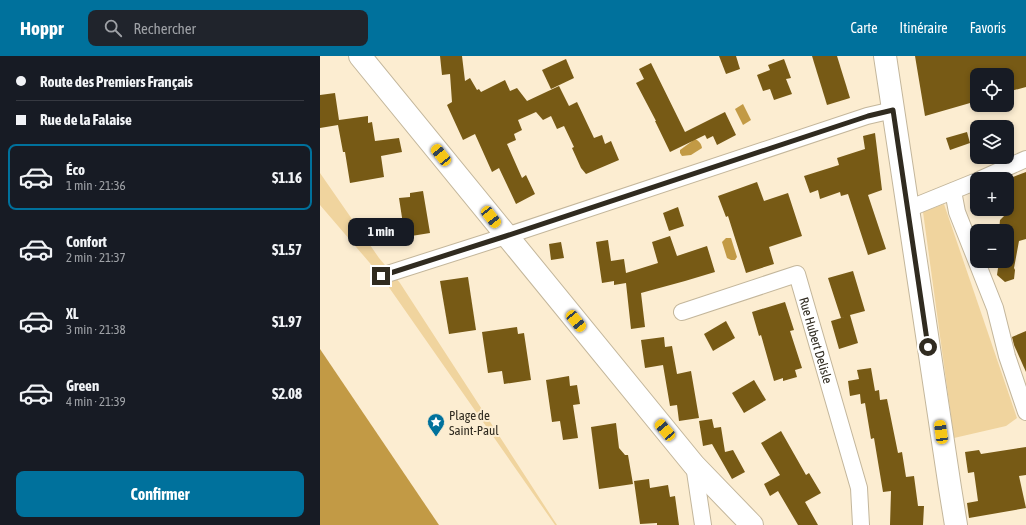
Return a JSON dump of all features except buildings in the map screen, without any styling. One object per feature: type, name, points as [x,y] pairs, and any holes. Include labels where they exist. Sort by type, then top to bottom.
[{"type":"main road","points":[[360,56],[694,465],[752,525]]},
{"type":"main road","points":[[885,56],[956,525]]},
{"type":"street","points":[[381,276],[860,118],[893,110]]},
{"type":"street","points":[[997,172],[1026,159]]},
{"type":"street","points":[[908,209],[970,184]]},
{"type":"street","points":[[953,191],[957,212],[995,308],[1007,356],[1026,412]]},
{"type":"street","name":"Rue Hubert Delisle","points":[[682,312],[798,274],[859,488],[861,525]]},
{"type":"street","points":[[694,465],[703,525]]},
{"type":"shaded area","points":[[743,104],[751,120],[743,125],[735,109]]},
{"type":"shaded area","points":[[695,139],[700,142],[702,148],[691,155],[682,156],[680,150]]},
{"type":"shaded area","points":[[320,173],[379,258],[400,283],[557,525],[555,525],[381,276],[320,205]]},
{"type":"shaded area","points":[[944,204],[1017,418],[1006,426],[954,438],[923,212]]},
{"type":"shaded area","points":[[726,238],[731,238],[737,257],[735,260],[727,258],[722,242]]},
{"type":"shaded area","points":[[320,349],[439,525],[320,525]]},
{"type":"place","name":"Plage de Saint-Paul","points":[[436,437]]},
{"type":"route","points":[[381,276],[868,116],[893,110],[928,347]]}]
